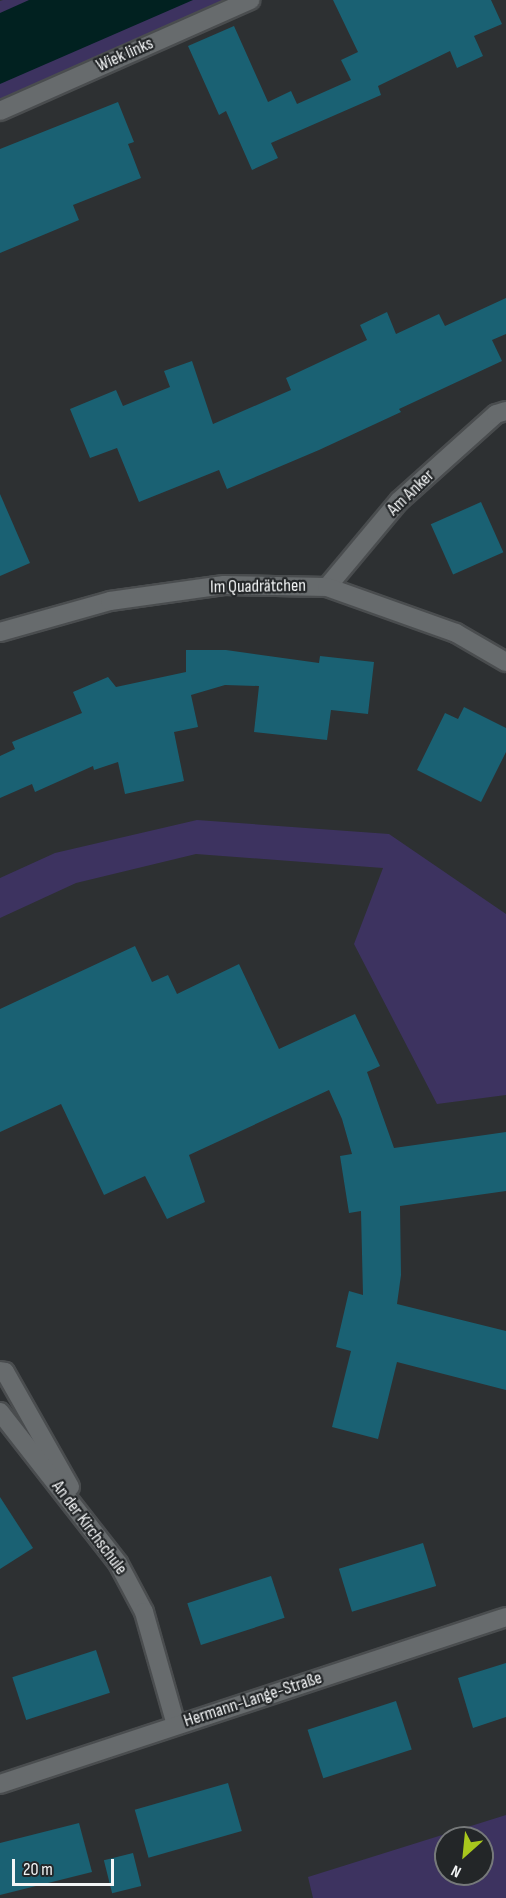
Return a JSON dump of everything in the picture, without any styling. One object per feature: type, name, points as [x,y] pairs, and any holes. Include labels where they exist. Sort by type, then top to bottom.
[{"type":"street","name":"Wiek links","points":[[0,111],[250,0]]},
{"type":"street","name":"Am Anker","points":[[327,586],[399,501],[496,414],[506,411]]},
{"type":"street","name":"Im Quadrätchen","points":[[0,632],[110,601],[213,586],[327,586],[456,633],[506,662]]},
{"type":"street","points":[[0,1371],[5,1372],[98,1538]]},
{"type":"street","name":"An der Kirchschule","points":[[0,1412],[118,1563],[144,1612],[176,1725]]},
{"type":"street","name":"Hermann-Lange-Straße","points":[[0,1784],[506,1617]]},
{"type":"shaded area","points":[[229,0],[0,100],[0,1]]},
{"type":"shaded area","points":[[197,820],[389,834],[506,914],[506,1095],[437,1104],[354,944],[383,868],[196,854],[76,883],[0,918],[0,878],[55,853]]},
{"type":"shaded area","points":[[506,1815],[506,1898],[313,1898],[308,1877],[434,1838],[434,1886],[494,1886],[494,1826],[471,1826]]},
{"type":"water","points":[[29,0],[193,0],[0,84],[0,13]]},
{"type":"building","points":[[333,0],[491,0],[502,24],[474,36],[483,56],[457,68],[450,51],[378,86],[381,95],[271,143],[278,158],[252,170],[226,111],[219,115],[188,46],[234,26],[268,102],[291,91],[297,104],[351,80],[341,60],[358,52]]},
{"type":"building","points":[[118,102],[134,142],[128,144],[141,178],[73,205],[79,220],[0,253],[0,149]]},
{"type":"building","points":[[506,298],[506,334],[492,340],[502,361],[399,409],[401,412],[227,489],[219,470],[139,502],[117,448],[90,458],[70,409],[116,390],[123,406],[170,387],[164,371],[192,361],[213,424],[291,390],[286,378],[367,340],[360,325],[387,312],[396,334],[439,314],[445,326]]},
{"type":"building","points":[[0,494],[30,563],[0,576]]},
{"type":"building","points":[[481,502],[503,552],[453,575],[431,524]]},
{"type":"building","points":[[186,650],[226,650],[319,663],[320,656],[374,662],[368,714],[331,710],[327,740],[254,732],[259,686],[225,685],[191,695],[198,727],[174,732],[184,781],[125,794],[118,762],[94,770],[93,766],[35,792],[32,784],[0,798],[0,756],[15,749],[12,742],[82,713],[73,692],[108,677],[116,687],[186,672]]},
{"type":"building","points":[[464,707],[506,728],[506,752],[481,802],[417,770],[445,713],[458,719]]},
{"type":"building","points":[[135,946],[152,982],[168,975],[177,994],[239,964],[279,1049],[355,1014],[380,1066],[367,1072],[394,1148],[506,1132],[506,1191],[400,1206],[401,1275],[397,1304],[506,1331],[506,1390],[397,1362],[378,1439],[332,1427],[351,1351],[336,1347],[349,1291],[363,1295],[361,1211],[349,1213],[340,1156],[352,1154],[342,1119],[329,1090],[189,1155],[205,1202],[167,1219],[145,1176],[104,1195],[61,1104],[0,1132],[0,1009]]},
{"type":"building","points":[[0,1497],[33,1548],[0,1569]]},
{"type":"building","points":[[423,1543],[436,1586],[352,1612],[339,1569]]},
{"type":"building","points":[[271,1576],[285,1618],[201,1645],[187,1603]]},
{"type":"building","points":[[96,1650],[110,1693],[26,1720],[12,1677]]},
{"type":"building","points":[[506,1663],[506,1717],[473,1728],[458,1678]]},
{"type":"building","points":[[396,1701],[412,1750],[323,1778],[308,1730]]},
{"type":"building","points":[[228,1783],[242,1831],[149,1858],[135,1810]]},
{"type":"building","points":[[79,1823],[92,1872],[0,1895],[0,1843]]},
{"type":"building","points":[[133,1853],[141,1886],[112,1893],[104,1860]]}]
